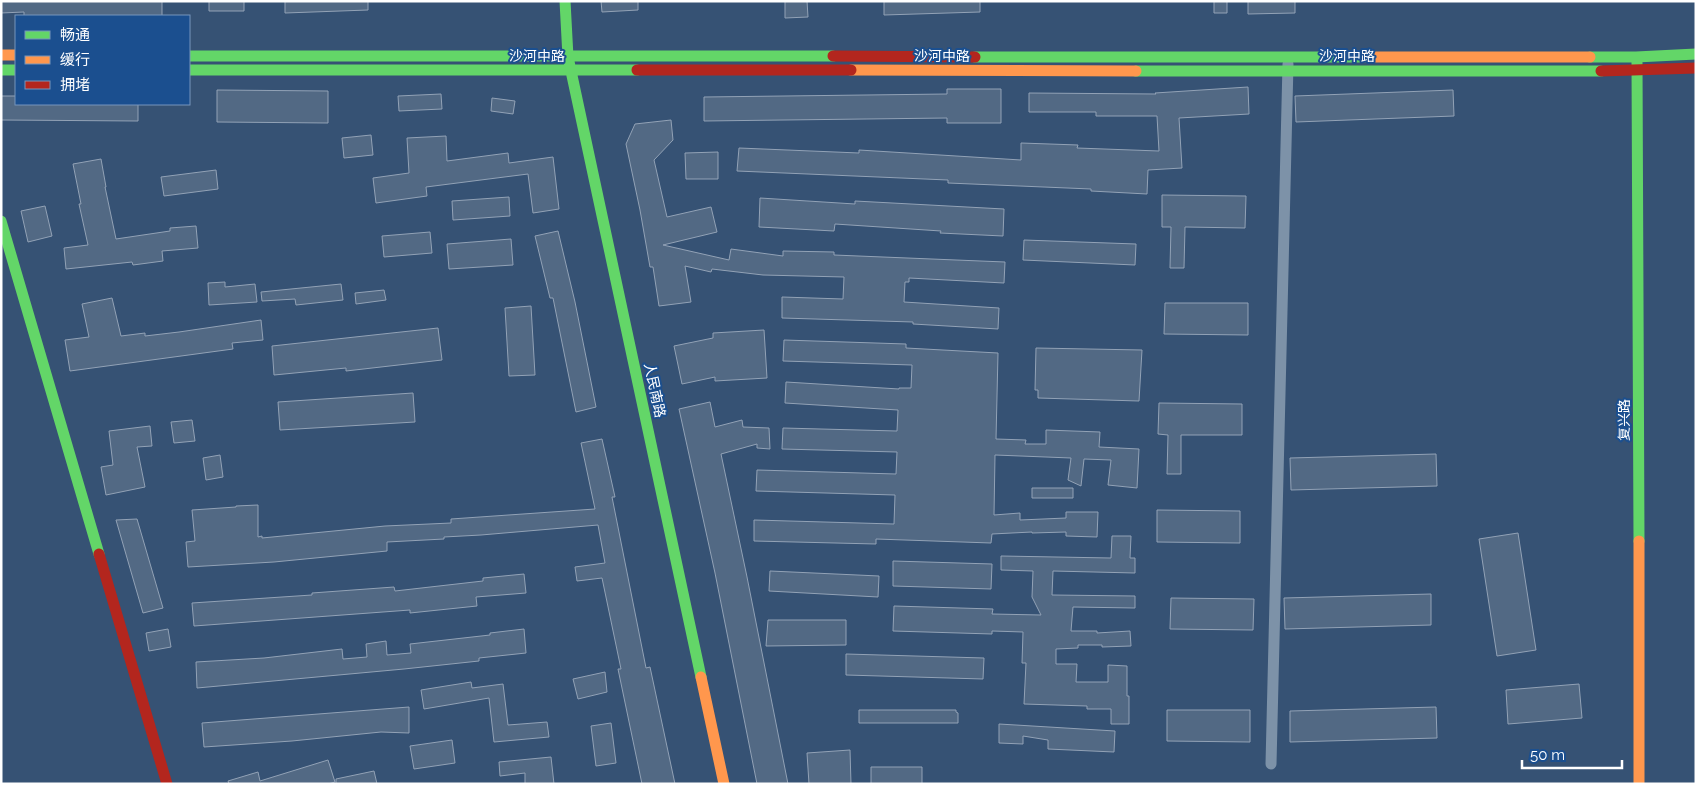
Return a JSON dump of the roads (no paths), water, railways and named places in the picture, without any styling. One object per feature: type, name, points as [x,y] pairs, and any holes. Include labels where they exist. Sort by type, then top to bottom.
[{"type":"street","name":"人民南路","points":[[565,1],[568,57],[724,784]]},
{"type":"street","name":"沙河中路","points":[[190,56],[1636,57],[1696,54]]},
{"type":"street","points":[[1,55],[15,55]]},
{"type":"street","points":[[1271,764],[1288,57]]},
{"type":"street","name":"复兴路","points":[[1636,57],[1639,304],[1639,784]]},
{"type":"street","name":"沙河中路","points":[[190,70],[1637,71],[1696,68]]},
{"type":"street","points":[[1,70],[15,70]]},
{"type":"street","points":[[1,221],[167,784]]}]
